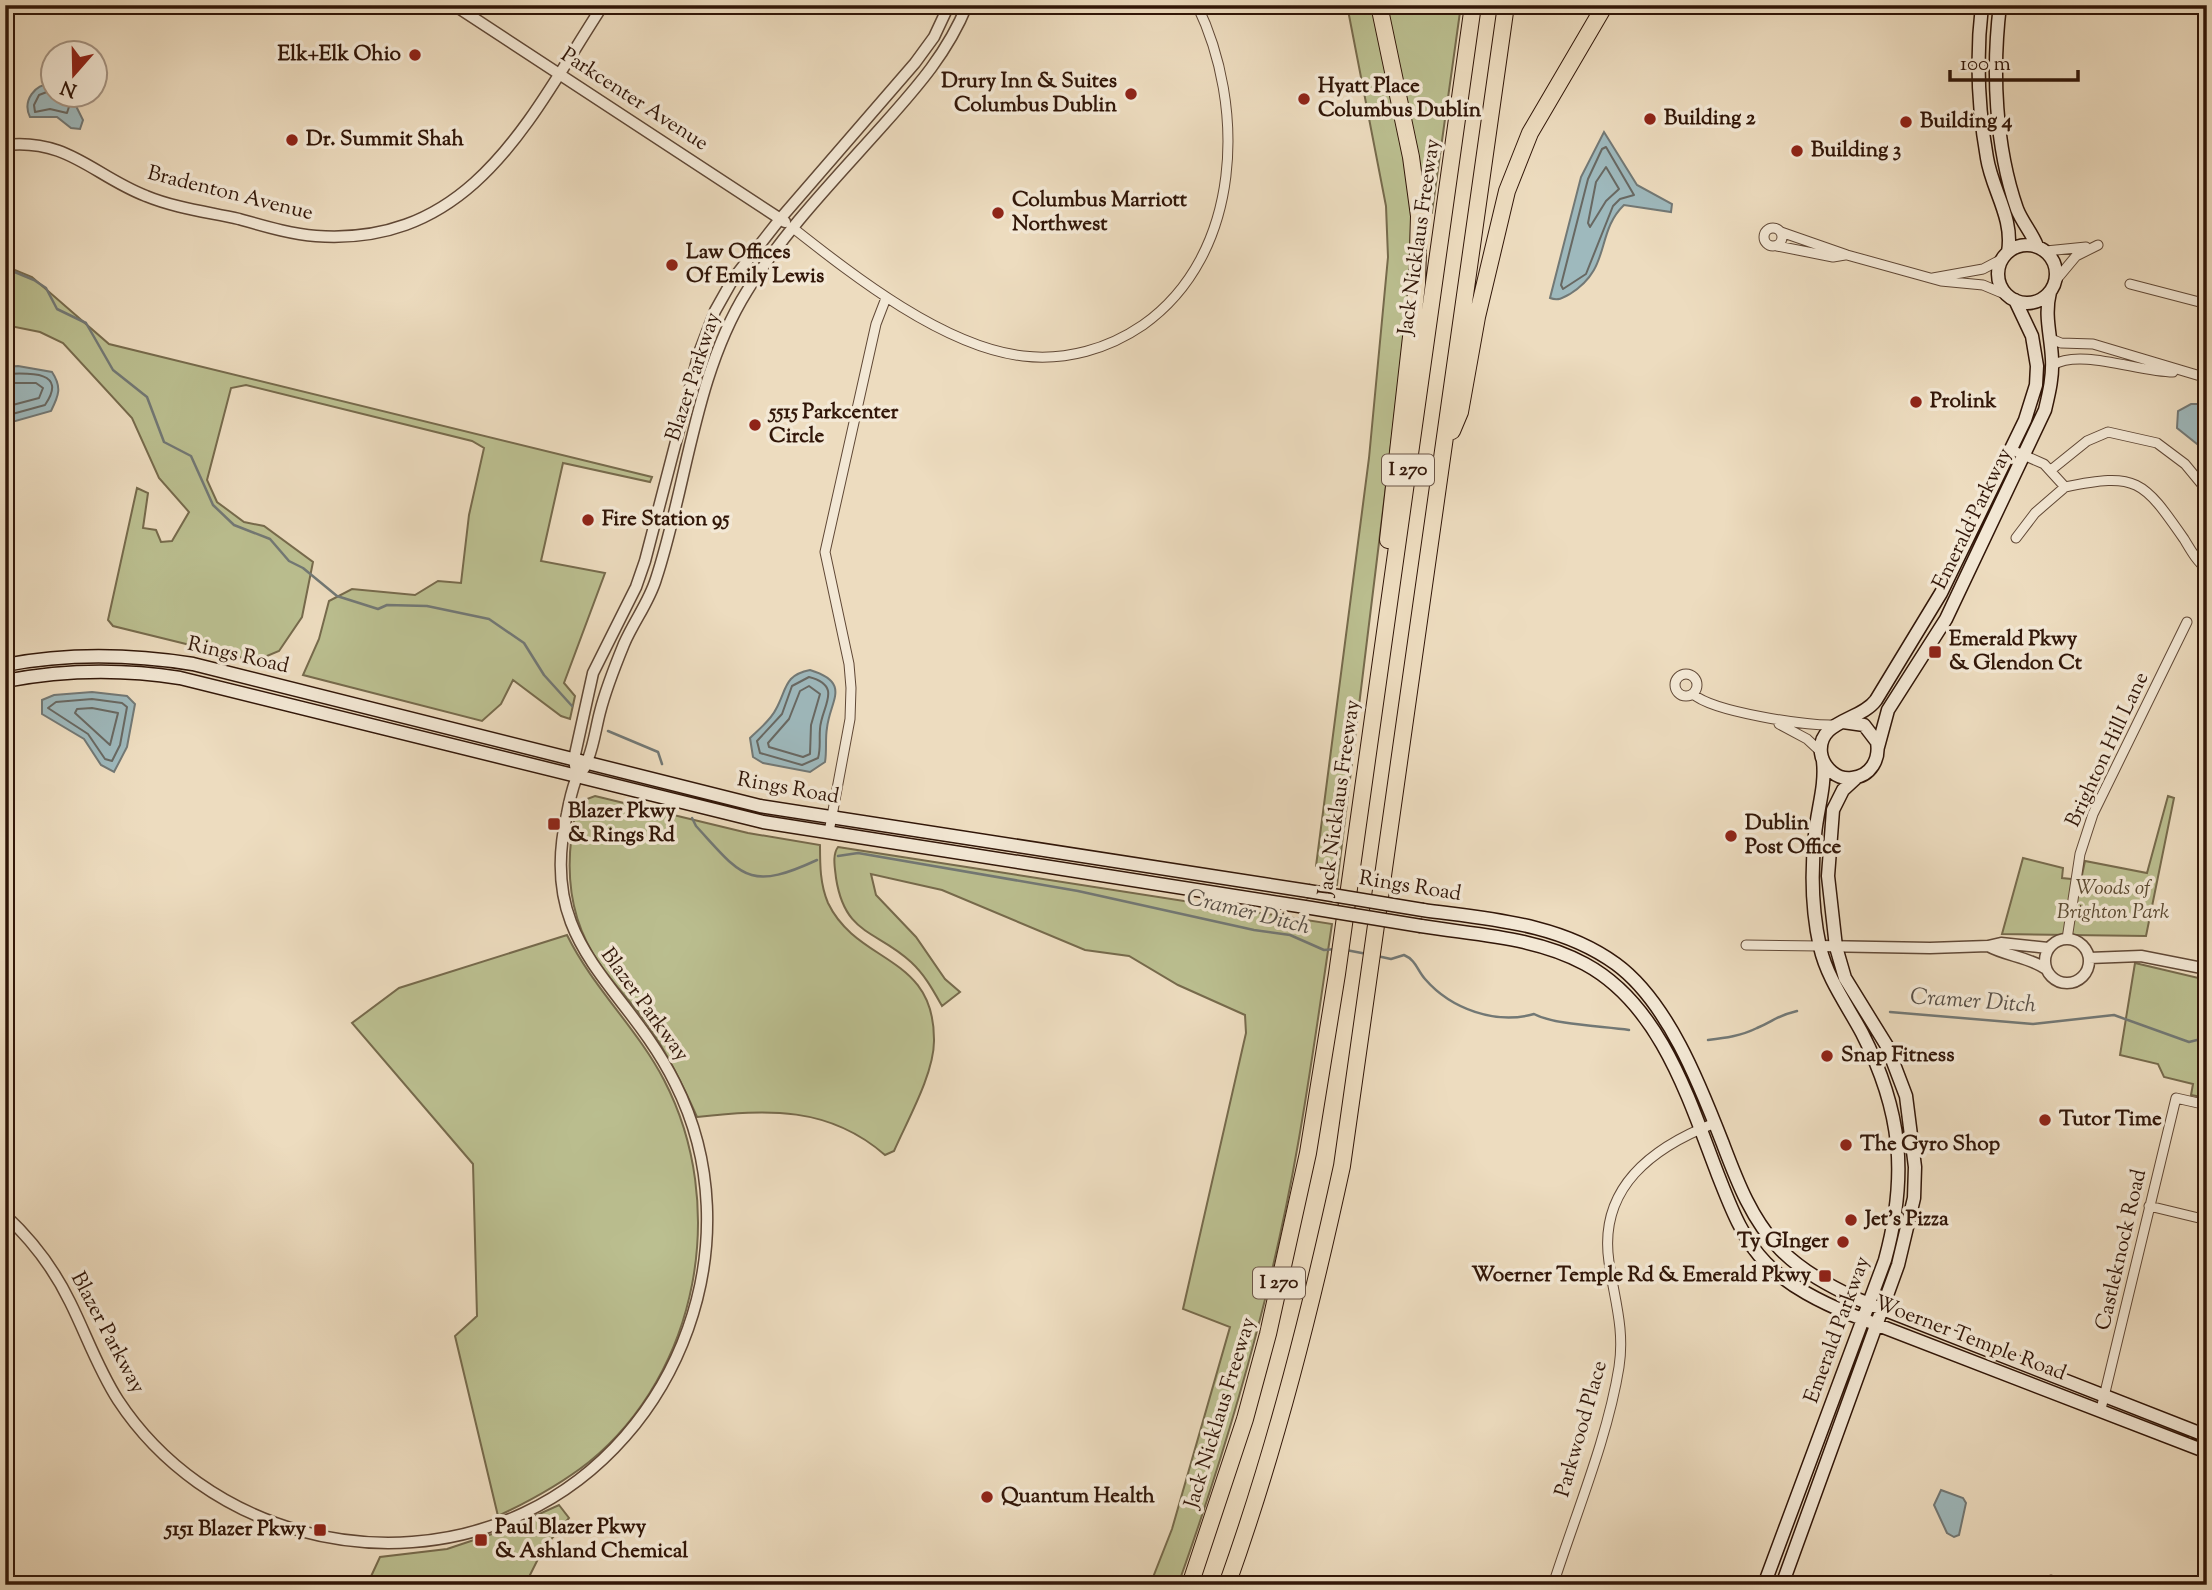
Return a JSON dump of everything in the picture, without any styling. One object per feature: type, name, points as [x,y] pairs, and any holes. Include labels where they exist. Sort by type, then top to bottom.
[{"type":"highway","points":[[1378,5],[1411,157],[1419,216],[1417,284],[1389,524],[1384,638]]},
{"type":"highway","name":"Jack Nicklaus Freeway","points":[[1190,1585],[1244,1419],[1268,1334],[1308,1153],[1337,974],[1473,5]]},
{"type":"highway","name":"I 270","points":[[1227,1585],[1269,1463],[1321,1265],[1342,1166],[1506,5]]},
{"type":"highway","points":[[1444,449],[1460,412],[1477,317],[1507,191],[1535,123],[1605,5]]},
{"type":"highway","points":[[1233,1585],[1269,1463]]},
{"type":"main road","points":[[1982,5],[1980,114],[1992,182],[2010,226],[1998,278],[2011,298],[2034,302],[2053,286],[2055,264],[2042,249],[2016,207],[2002,144],[1997,68],[2000,5]]},
{"type":"main road","points":[[2005,255],[2022,245],[2042,249]]},
{"type":"main road","name":"Emerald Parkway","points":[[1878,748],[1888,710],[1946,620],[2045,410],[2053,365],[2045,312],[2053,286]]},
{"type":"main road","name":"Emerald Parkway","points":[[1839,723],[1873,705],[1920,632],[2012,450],[2036,385],[2037,366],[2032,335],[2011,298]]},
{"type":"main road","name":"Rings Road","points":[[5,665],[61,657],[159,658],[193,664],[720,797],[830,817],[1518,924],[1571,939]]},
{"type":"main road","name":"Rings Road","points":[[5,681],[60,673],[163,675],[727,815],[1519,942],[1565,954]]},
{"type":"main road","points":[[1854,722],[1868,729],[1878,748],[1874,764],[1866,773],[1856,778],[1834,774],[1822,757],[1824,737],[1839,723],[1854,722]]},
{"type":"main road","name":"Emerald Parkway","points":[[1822,757],[1825,781],[1813,854],[1814,898],[1820,946],[1834,984],[1884,1079],[1896,1124],[1900,1168],[1896,1220],[1875,1306]]},
{"type":"main road","name":"Emerald Parkway","points":[[1764,1585],[1875,1306],[1905,1244],[1914,1198],[1915,1167],[1911,1118],[1887,1046],[1845,978],[1836,947],[1828,876],[1833,810],[1843,790],[1856,778]]},
{"type":"main road","name":"Woerner Temple Road","points":[[1571,939],[1616,964],[1648,996],[1666,1020],[1715,1123],[1741,1189],[1760,1224],[1780,1250],[1807,1272],[1875,1306],[2207,1436]]},
{"type":"main road","name":"Woerner Temple Road","points":[[1565,954],[1607,978],[1637,1006],[1666,1049],[1743,1232],[1765,1262],[1796,1288],[1869,1321],[2207,1452]]},
{"type":"main road","name":"Emerald Parkway","points":[[1782,1585],[1869,1321]]},
{"type":"street","name":"Parkcenter Avenue","points":[[454,5],[793,228]]},
{"type":"street","name":"Bradenton Avenue","points":[[5,145],[35,145],[62,150],[137,192],[174,204],[294,233],[360,235],[412,223],[443,208],[477,184],[519,135],[603,5]]},
{"type":"street","name":"Blazer Parkway","points":[[577,778],[574,759],[597,661],[636,587],[645,561],[699,353],[715,311],[733,279],[780,219],[915,63],[934,37],[948,5]]},
{"type":"street","name":"Blazer Parkway","points":[[5,1215],[51,1270],[110,1387],[140,1429],[192,1479],[252,1515],[303,1533],[348,1542],[395,1544],[439,1540],[486,1528],[551,1499],[583,1477],[625,1437],[669,1375],[687,1335],[699,1293],[707,1218],[696,1138],[675,1082],[648,1038],[594,969],[571,928],[562,888],[564,827],[577,778],[587,763],[613,670],[657,577],[716,358],[742,299],[793,228],[923,80],[948,46],[967,5]]},
{"type":"street","points":[[793,228],[886,298],[984,345],[1019,356],[1044,358],[1104,346],[1153,318],[1178,292],[1197,264],[1215,226],[1226,180],[1228,131],[1220,66],[1212,36],[1197,5]]},
{"type":"street","points":[[1847,255],[1833,257],[1768,245],[1764,235],[1771,228],[1847,255],[1932,278],[1983,285],[2011,298]]},
{"type":"street","points":[[1777,246],[1783,240],[1781,232]]},
{"type":"street","points":[[2042,249],[2098,245],[2077,256],[2053,286]]},
{"type":"street","points":[[1932,278],[1983,269],[2005,255]]},
{"type":"street","points":[[2130,284],[2207,304]]},
{"type":"street","points":[[829,832],[850,719],[851,688],[825,552],[876,324],[886,298]]},
{"type":"street","points":[[2051,339],[2062,343],[2093,344],[2178,372],[2207,378]]},
{"type":"street","points":[[2053,365],[2073,357],[2151,372],[2178,372]]},
{"type":"street","points":[[2051,470],[2087,441],[2108,432],[2158,443],[2185,464],[2205,486],[2207,505]]},
{"type":"street","points":[[2012,450],[2051,470],[2065,487]]},
{"type":"street","points":[[2016,538],[2035,513],[2065,487],[2098,480],[2126,480],[2156,499],[2207,569]]},
{"type":"street","name":"Brighton Hill Lane","points":[[2067,939],[2080,855],[2093,814],[2188,622]]},
{"type":"street","points":[[1693,694],[1703,701],[1761,716],[1803,724],[1839,723]]},
{"type":"street","points":[[1761,716],[1793,730],[1822,757]]},
{"type":"street","points":[[1746,945],[1988,947],[2001,943],[2048,948],[2067,939],[2079,943],[2089,958],[2086,972],[2069,983],[2055,980],[2037,962],[2000,953],[1988,947]]},
{"type":"street","points":[[2046,969],[2048,948]]},
{"type":"street","points":[[2089,958],[2141,956],[2206,969]]},
{"type":"street","name":"Castleknock Road","points":[[2101,1409],[2107,1395],[2176,1098],[2207,1105]]},
{"type":"street","name":"Parkwood Place","points":[[1553,1585],[1613,1399],[1619,1366],[1620,1311],[1609,1261],[1610,1225],[1614,1211],[1637,1168],[1658,1150],[1715,1123]]},
{"type":"street","points":[[2149,1206],[2207,1220]]},
{"type":"street","points":[[2051,1580],[2063,1585]]},
{"type":"green space","points":[[1347,5],[1372,5],[1408,166],[1414,221],[1410,290],[1337,885],[1329,884],[1328,874],[1316,866],[1369,458],[1388,257],[1386,206]]},
{"type":"green space","points":[[1385,5],[1461,5],[1432,212],[1423,204]]},
{"type":"green space","points":[[5,266],[32,277],[109,344],[652,477],[650,482],[563,463],[541,561],[605,573],[564,683],[575,696],[570,719],[561,716],[513,680],[501,704],[482,721],[303,675],[319,639],[329,601],[352,589],[415,595],[438,581],[461,583],[469,515],[484,448],[472,441],[246,385],[231,388],[207,480],[217,502],[244,522],[264,526],[313,562],[302,617],[279,651],[255,661],[113,626],[108,620],[137,488],[148,493],[143,528],[156,530],[161,542],[172,541],[189,512],[159,478],[132,418],[63,343],[40,332],[5,325]]},
{"type":"green space","points":[[595,796],[748,833],[820,845],[823,889],[828,903],[841,923],[857,938],[909,975],[922,991],[931,1013],[934,1041],[930,1068],[894,1151],[885,1155],[842,1127],[796,1115],[748,1113],[697,1117],[663,1049],[589,946],[575,910],[570,871],[572,831],[576,811],[582,812],[587,799]]},
{"type":"green space","name":"Woods of Brighton Park","points":[[2168,796],[2174,798],[2146,936],[2002,934],[2023,858],[2063,868],[2062,878],[2081,880],[2085,861],[2147,873]]},
{"type":"green space","points":[[838,847],[1332,924],[1303,1117],[1275,1256],[1232,1422],[1178,1585],[1150,1585],[1172,1529],[1230,1327],[1183,1309],[1246,1033],[1245,1015],[1178,985],[1129,956],[1085,950],[942,890],[871,874],[876,895],[916,937],[945,979],[960,992],[942,1006],[925,977],[911,962],[864,930],[847,911],[840,897],[836,878],[834,858]]},
{"type":"green space","points":[[567,935],[589,973],[653,1061],[664,1080],[684,1129],[695,1180],[698,1232],[692,1284],[678,1335],[656,1382],[626,1425],[578,1470],[545,1492],[498,1516],[455,1336],[477,1316],[473,1164],[352,1023],[399,988]]},
{"type":"green space","points":[[2135,963],[2207,980],[2207,1098],[2191,1095],[2193,1084],[2164,1077],[2158,1064],[2120,1055]]},
{"type":"green space","points":[[559,1505],[569,1518],[543,1549],[525,1585],[367,1585],[380,1557],[447,1549],[504,1530]]},
{"type":"water","points":[[38,88],[38,108],[77,108],[83,120],[80,129],[71,128],[57,117],[30,117],[29,99]]},
{"type":"water","points":[[1604,132],[1637,185],[1672,204],[1671,212],[1624,205],[1609,227],[1592,273],[1570,294],[1558,299],[1550,298],[1581,177]]},
{"type":"water","points":[[18,366],[52,372],[57,382],[57,396],[51,411],[5,424],[5,367]]},
{"type":"water","points":[[2191,404],[2207,404],[2207,452],[2177,428],[2178,411]]},
{"type":"water","points":[[810,670],[823,675],[835,687],[826,732],[825,762],[810,772],[763,763],[753,757],[750,738],[774,713],[791,679]]},
{"type":"water","points":[[92,692],[127,696],[135,704],[127,747],[114,772],[101,765],[84,739],[42,714],[42,700],[54,695]]},
{"type":"water","points":[[1941,1490],[1963,1498],[1966,1503],[1959,1535],[1954,1537],[1947,1533],[1934,1505]]},
{"type":"waterway","name":"Cramer Ditch","points":[[5,268],[46,288],[57,309],[86,323],[113,370],[147,397],[164,442],[191,456],[213,505],[234,525],[270,539],[289,561],[303,568],[337,596],[378,609],[387,605],[427,606],[489,619],[524,643],[544,675],[572,706]]},
{"type":"waterway","name":"Cramer Ditch","points":[[608,731],[658,752],[662,764]]},
{"type":"waterway","name":"Cramer Ditch","points":[[692,818],[696,826],[725,857],[748,874],[775,875],[817,860]]},
{"type":"waterway","name":"Cramer Ditch","points":[[838,856],[858,853],[1078,891],[1254,930],[1290,935],[1324,950],[1336,949]]},
{"type":"waterway","name":"Cramer Ditch","points":[[1346,950],[1367,954]]},
{"type":"waterway","name":"Cramer Ditch","points":[[1377,956],[1391,959],[1404,955],[1408,957],[1436,990],[1475,1012],[1505,1017],[1534,1014],[1566,1023],[1629,1030]]},
{"type":"waterway","name":"Cramer Ditch","points":[[1708,1040],[1745,1033],[1797,1011]]},
{"type":"waterway","name":"Cramer Ditch","points":[[1890,1012],[2033,1024],[2114,1015],[2189,1042],[2201,1039],[2207,1025]]},
{"type":"place","name":"Elk+Elk Ohio","points":[[415,55]]},
{"type":"place","name":"Drury Inn & Suites Columbus Dublin","points":[[1131,94]]},
{"type":"place","name":"Hyatt Place Columbus Dublin","points":[[1304,99]]},
{"type":"place","name":"Building 2","points":[[1650,119]]},
{"type":"place","name":"Building 4","points":[[1906,122]]},
{"type":"place","name":"Dr. Summit Shah","points":[[292,140]]},
{"type":"place","name":"Building 3","points":[[1797,151]]},
{"type":"place","name":"Columbus Marriott Northwest","points":[[998,213]]},
{"type":"place","name":"Law Offices Of Emily Lewis","points":[[672,265]]},
{"type":"place","name":"Prolink","points":[[1916,402]]},
{"type":"place","name":"5515 Parkcenter Circle","points":[[755,425]]},
{"type":"place","name":"Fire Station 95","points":[[588,520]]},
{"type":"place","name":"Emerald Pkwy & Glendon Ct","points":[[1935,652]]},
{"type":"place","name":"Blazer Pkwy & Rings Rd","points":[[554,824]]},
{"type":"place","name":"Dublin Post Office","points":[[1731,836]]},
{"type":"place","name":"Snap Fitness","points":[[1827,1056]]},
{"type":"place","name":"Tutor Time","points":[[2045,1120]]},
{"type":"place","name":"The Gyro Shop","points":[[1846,1145]]},
{"type":"place","name":"Jet's Pizza","points":[[1851,1220]]},
{"type":"place","name":"Ty GInger","points":[[1843,1242]]},
{"type":"place","name":"Woerner Temple Rd & Emerald Pkwy","points":[[1825,1276]]},
{"type":"place","name":"Quantum Health","points":[[987,1497]]},
{"type":"place","name":"5151 Blazer Pkwy","points":[[320,1530]]},
{"type":"place","name":"Paul Blazer Pkwy & Ashland Chemical","points":[[481,1540]]}]
